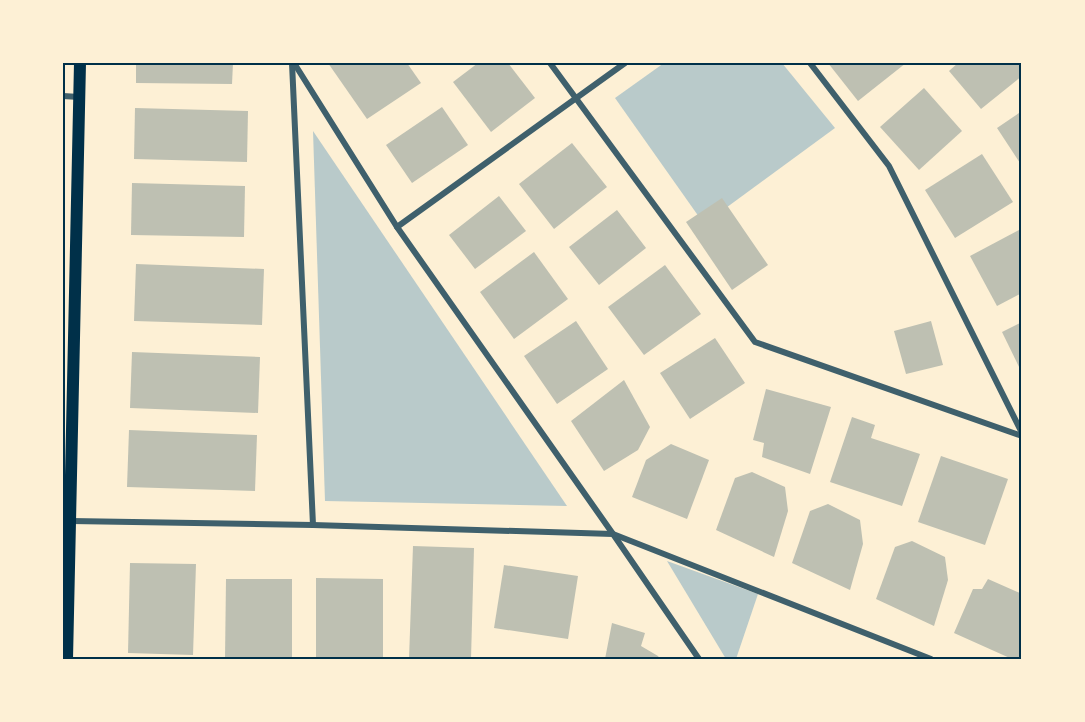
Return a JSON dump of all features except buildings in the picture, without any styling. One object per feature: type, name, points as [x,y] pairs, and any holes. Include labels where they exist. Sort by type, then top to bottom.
[{"type":"main road","points":[[67,659],[80,63]]},
{"type":"street","points":[[293,63],[397,227],[699,659]]},
{"type":"street","points":[[293,63],[313,525]]},
{"type":"street","points":[[550,63],[755,342],[1022,435]]},
{"type":"street","points":[[397,227],[625,63]]},
{"type":"street","points":[[810,63],[889,166],[1022,435]]},
{"type":"street","points":[[63,96],[79,97]]},
{"type":"street","points":[[70,521],[313,525],[613,534],[931,659]]},
{"type":"shaded area","points":[[664,63],[782,63],[835,128],[704,224],[615,98]]},
{"type":"shaded area","points":[[313,131],[567,506],[325,501]]},
{"type":"shaded area","points":[[667,561],[758,594],[736,659],[726,659]]}]
